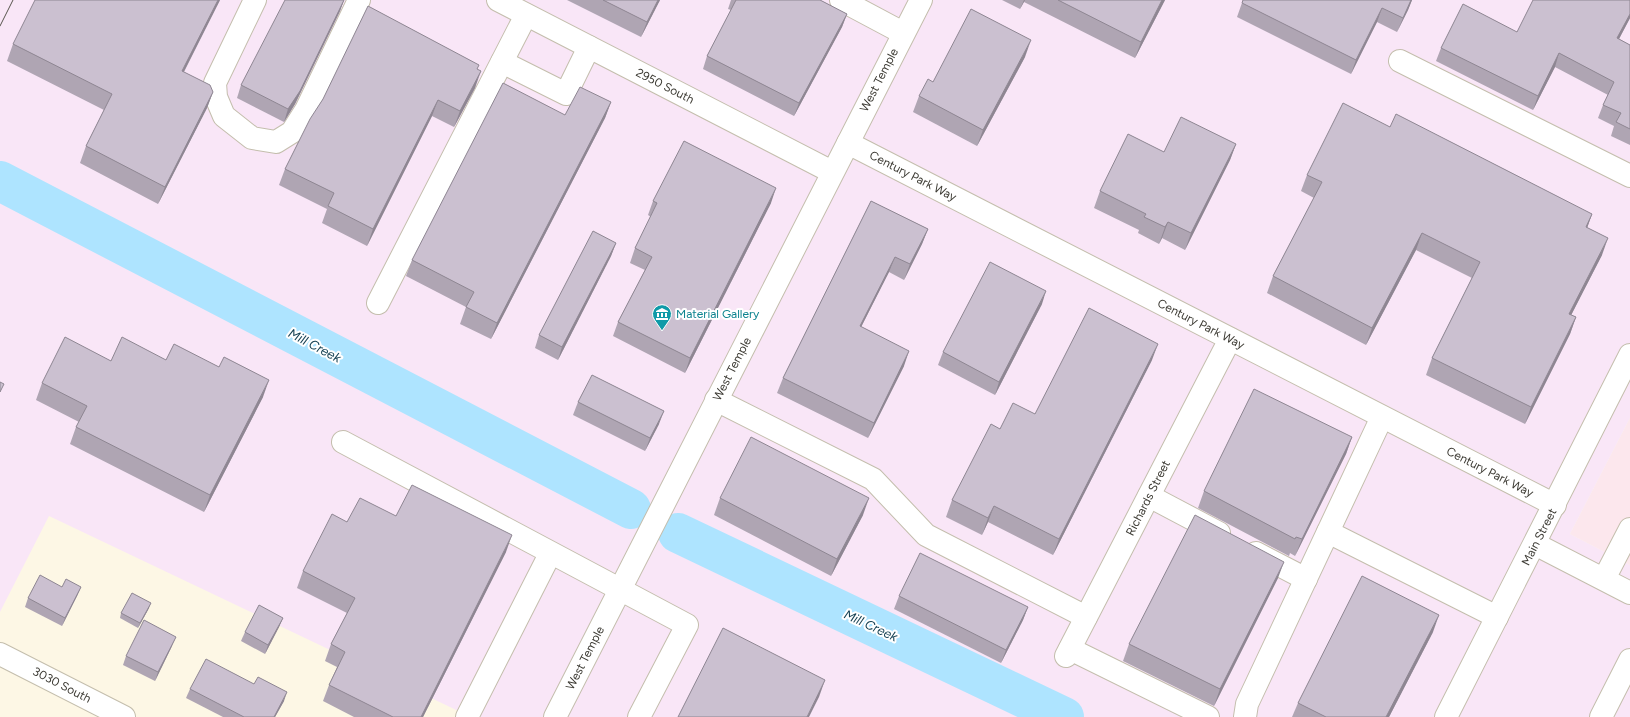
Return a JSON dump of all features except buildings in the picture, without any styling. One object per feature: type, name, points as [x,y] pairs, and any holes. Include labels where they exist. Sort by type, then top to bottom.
[{"type":"street","points":[[255,0],[215,83],[216,97],[224,116],[252,138],[276,142],[292,132],[306,110],[359,0]]},
{"type":"street","name":"2950 South","points":[[498,0],[832,172]]},
{"type":"street","points":[[842,0],[903,33]]},
{"type":"street","name":"West Temple","points":[[555,717],[920,0]]},
{"type":"street","points":[[378,303],[526,15]]},
{"type":"street","points":[[502,62],[566,94],[589,48]]},
{"type":"street","points":[[1400,61],[1630,176]]},
{"type":"street","name":"Century Park Way","points":[[848,143],[1555,505]]},
{"type":"street","name":"Richards Street","points":[[1208,717],[1068,652],[1230,339]]},
{"type":"street","name":"Main Street","points":[[1446,717],[1555,505],[1622,391],[1630,355]]},
{"type":"street","points":[[716,400],[873,479],[926,535],[1086,617]]},
{"type":"street","points":[[1245,717],[1247,704],[1382,417]]},
{"type":"street","points":[[342,442],[550,554],[687,625],[639,717]]},
{"type":"street","points":[[1149,496],[1306,579]]},
{"type":"street","points":[[1604,579],[1630,529]]},
{"type":"street","points":[[1328,532],[1497,617]]},
{"type":"street","points":[[1535,544],[1630,593]]},
{"type":"street","points":[[467,717],[550,554]]},
{"type":"street","name":"3030 South","points":[[0,654],[124,717]]},
{"type":"street","points":[[1601,717],[1630,660]]},
{"type":"shaded area","points":[[0,0],[1630,0],[1630,418],[1570,534],[1630,565],[1630,717],[471,717],[49,516],[0,612]]},
{"type":"shaded area","points":[[1630,418],[1630,565],[1570,534]]},
{"type":"waterway","name":"Mill Creek","points":[[0,181],[631,509]]},
{"type":"waterway","name":"Mill Creek","points":[[678,533],[1064,717]]},
{"type":"tram line","points":[[0,26],[13,0]]},
{"type":"place","name":"Material Gallery","points":[[662,331]]}]
